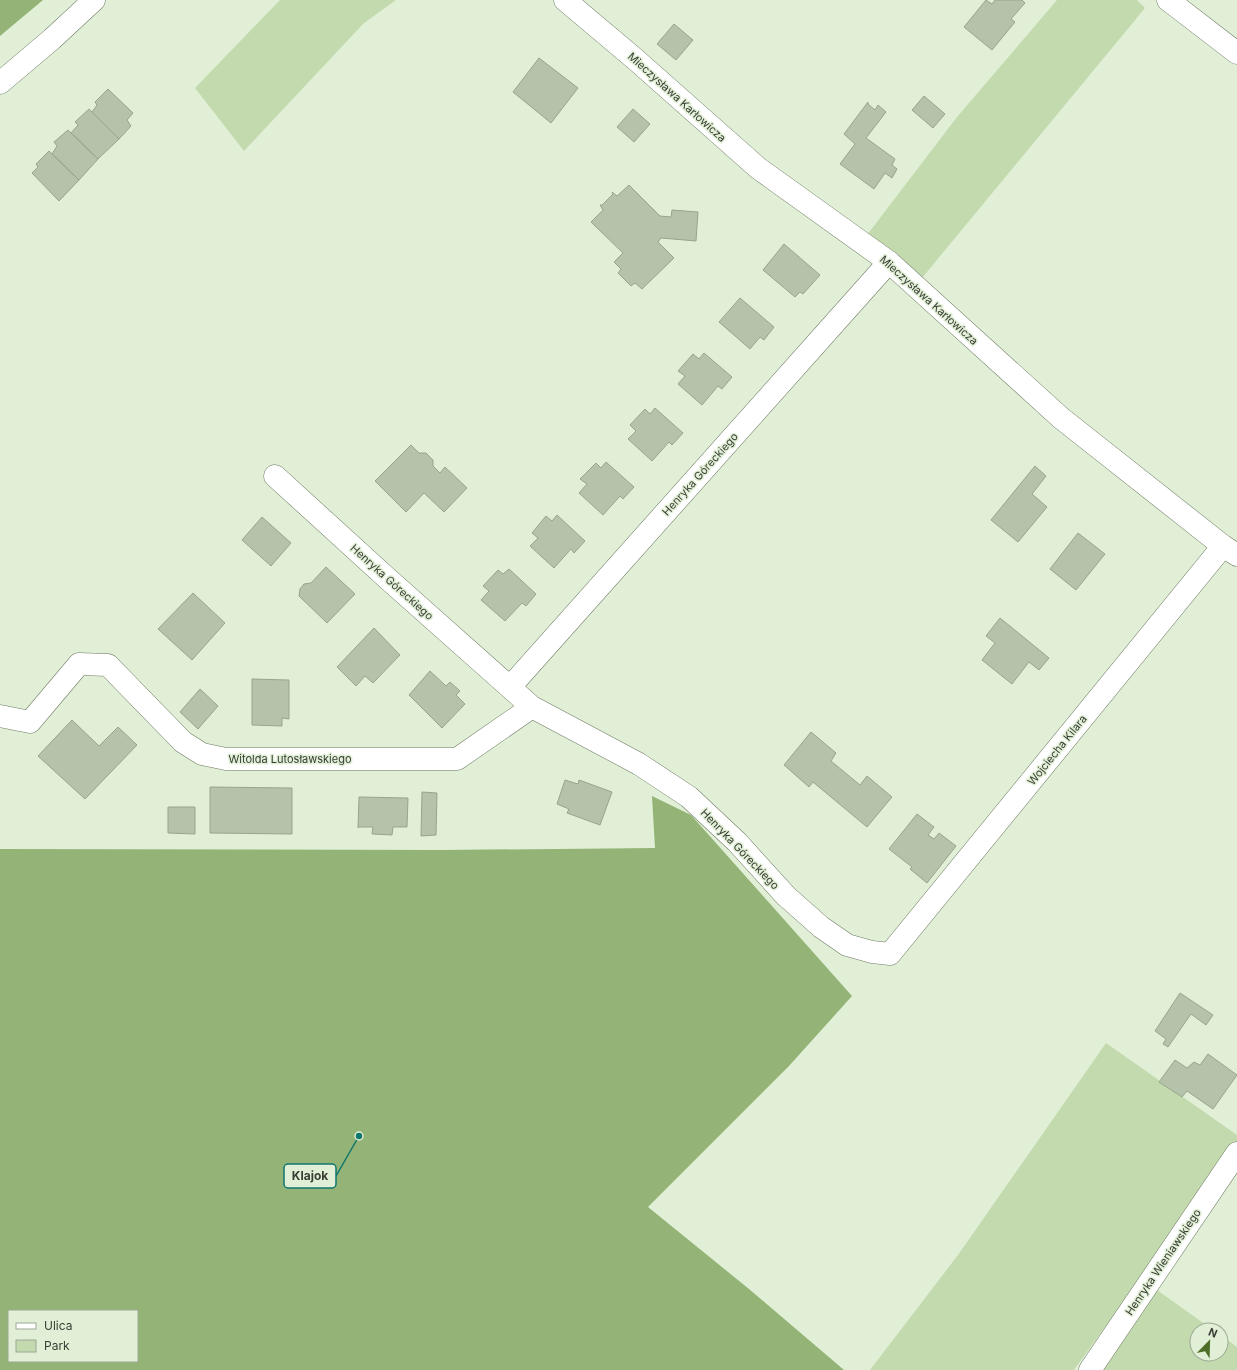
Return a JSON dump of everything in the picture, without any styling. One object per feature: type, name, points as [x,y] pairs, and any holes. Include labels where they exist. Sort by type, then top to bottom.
[{"type":"street","points":[[0,83],[52,39],[94,0]]},
{"type":"street","name":"Mieczysława Karłowicza","points":[[565,0],[758,168],[889,262],[1060,418],[1230,550]]},
{"type":"street","points":[[1168,0],[1237,53]]},
{"type":"street","name":"Henryka Góreckiego","points":[[510,687],[889,262]]},
{"type":"street","name":"Henryka Góreckiego","points":[[275,476],[532,707],[639,764],[689,797],[737,842],[786,896],[821,926],[847,945],[872,952],[890,954]]},
{"type":"street","name":"Wojciecha Kilara","points":[[890,954],[1230,550]]},
{"type":"street","name":"Witolda Lutosławskiego","points":[[0,716],[30,722],[79,664],[108,666],[183,742],[202,754],[226,759],[457,759],[532,707]]},
{"type":"street","name":"Henryka Wieniawskiego","points":[[1090,1370],[1237,1153]]},
{"type":"green space","points":[[0,0],[43,0],[0,36]]},
{"type":"green space","points":[[280,0],[396,0],[364,23],[244,151],[195,88]]},
{"type":"green space","points":[[1057,0],[1137,0],[1145,8],[922,278],[867,235],[957,117]]},
{"type":"green space","points":[[652,796],[691,815],[852,996],[789,1066],[648,1207],[749,1289],[844,1370],[0,1370],[0,849],[442,850],[655,848]]},
{"type":"green space","points":[[1106,1043],[1237,1135],[1237,1144],[1074,1370],[870,1370],[958,1255]]},
{"type":"green space","points":[[1157,1290],[1202,1322],[1189,1322],[1189,1362],[1229,1362],[1229,1341],[1237,1347],[1237,1370],[1102,1370]]},
{"type":"building","points":[[986,0],[992,4],[995,0],[1022,0],[1025,3],[1011,19],[1015,22],[992,50],[964,27]]},
{"type":"building","points":[[674,24],[693,40],[676,60],[657,44]]},
{"type":"building","points":[[539,58],[578,88],[551,123],[513,92]]},
{"type":"building","points":[[108,89],[133,113],[127,120],[131,126],[119,139],[92,112],[97,105],[95,102]]},
{"type":"building","points":[[924,96],[945,114],[933,128],[912,110]]},
{"type":"building","points":[[868,102],[868,104],[875,110],[878,105],[886,112],[866,138],[895,159],[892,165],[897,169],[892,178],[885,173],[874,189],[840,164],[855,144],[844,134]]},
{"type":"building","points":[[89,109],[119,139],[98,159],[71,133],[78,125],[75,122]]},
{"type":"building","points":[[633,109],[650,124],[634,142],[617,127]]},
{"type":"building","points":[[68,130],[98,159],[79,180],[52,154],[57,146],[54,142]]},
{"type":"building","points":[[49,151],[79,180],[59,201],[32,173],[38,167],[36,164]]},
{"type":"building","points":[[629,185],[660,216],[671,217],[672,210],[698,212],[696,241],[661,238],[658,242],[674,258],[642,289],[635,283],[631,286],[618,273],[621,269],[614,262],[623,253],[591,222],[603,210],[600,205],[602,205],[613,194],[612,192],[617,196]]},
{"type":"building","points":[[784,244],[820,275],[803,294],[800,292],[795,297],[763,270]]},
{"type":"building","points":[[740,298],[774,327],[764,340],[760,337],[750,349],[719,322]]},
{"type":"building","points":[[704,353],[732,377],[722,389],[718,386],[702,405],[678,384],[685,376],[678,371],[693,354],[699,359]]},
{"type":"building","points":[[655,408],[683,433],[672,445],[669,442],[652,461],[628,439],[636,431],[630,425],[645,409],[650,414]]},
{"type":"building","points":[[411,445],[419,453],[426,453],[433,460],[433,466],[440,473],[445,467],[467,488],[444,512],[424,493],[406,512],[375,481]]},
{"type":"building","points":[[606,462],[634,487],[623,499],[620,496],[603,515],[579,493],[587,484],[580,479],[596,463],[601,468]]},
{"type":"building","points":[[1035,466],[1046,476],[1032,494],[1047,507],[1018,542],[991,520]]},
{"type":"building","points":[[557,515],[585,541],[574,553],[571,549],[554,568],[530,546],[538,538],[532,533],[546,516],[552,521]]},
{"type":"building","points":[[262,517],[291,543],[271,566],[242,540]]},
{"type":"building","points":[[1078,533],[1105,554],[1076,590],[1050,569]]},
{"type":"building","points":[[326,567],[355,594],[327,623],[299,596],[300,589],[304,584],[311,583]]},
{"type":"building","points":[[509,569],[536,594],[526,606],[522,603],[505,621],[481,600],[489,591],[483,586],[498,570],[503,574]]},
{"type":"building","points":[[193,593],[225,623],[192,660],[158,629]]},
{"type":"building","points":[[1000,618],[1049,658],[1039,670],[1029,662],[1012,684],[982,660],[995,643],[986,636]]},
{"type":"building","points":[[374,628],[400,655],[373,683],[365,676],[356,686],[337,667]]},
{"type":"building","points":[[430,671],[446,686],[450,682],[460,691],[456,695],[465,704],[442,728],[409,695]]},
{"type":"building","points":[[252,679],[289,680],[289,719],[282,718],[282,726],[252,725]]},
{"type":"building","points":[[200,689],[218,706],[198,729],[180,712]]},
{"type":"building","points":[[72,720],[99,746],[118,727],[137,745],[85,799],[38,756]]},
{"type":"building","points":[[811,732],[836,753],[831,761],[860,785],[867,776],[892,797],[867,827],[813,782],[809,787],[784,765]]},
{"type":"building","points":[[565,780],[578,784],[579,780],[612,792],[600,825],[567,813],[569,809],[557,804]]},
{"type":"building","points":[[210,787],[292,788],[292,834],[210,833]]},
{"type":"building","points":[[422,792],[437,793],[436,835],[421,836]]},
{"type":"building","points":[[359,797],[408,798],[407,827],[393,827],[392,835],[372,834],[373,827],[358,828]]},
{"type":"building","points":[[168,807],[195,807],[195,834],[168,833]]},
{"type":"building","points":[[917,814],[934,827],[928,835],[934,839],[939,833],[956,846],[927,883],[910,869],[912,867],[889,849]]},
{"type":"building","points":[[1180,993],[1213,1015],[1206,1025],[1191,1014],[1168,1047],[1163,1044],[1166,1039],[1155,1031]]},
{"type":"building","points":[[1208,1054],[1237,1075],[1213,1109],[1187,1091],[1182,1097],[1159,1082],[1175,1060],[1187,1068],[1194,1062],[1200,1065]]},
{"type":"place","name":"Klajok","points":[[359,1136]]}]
